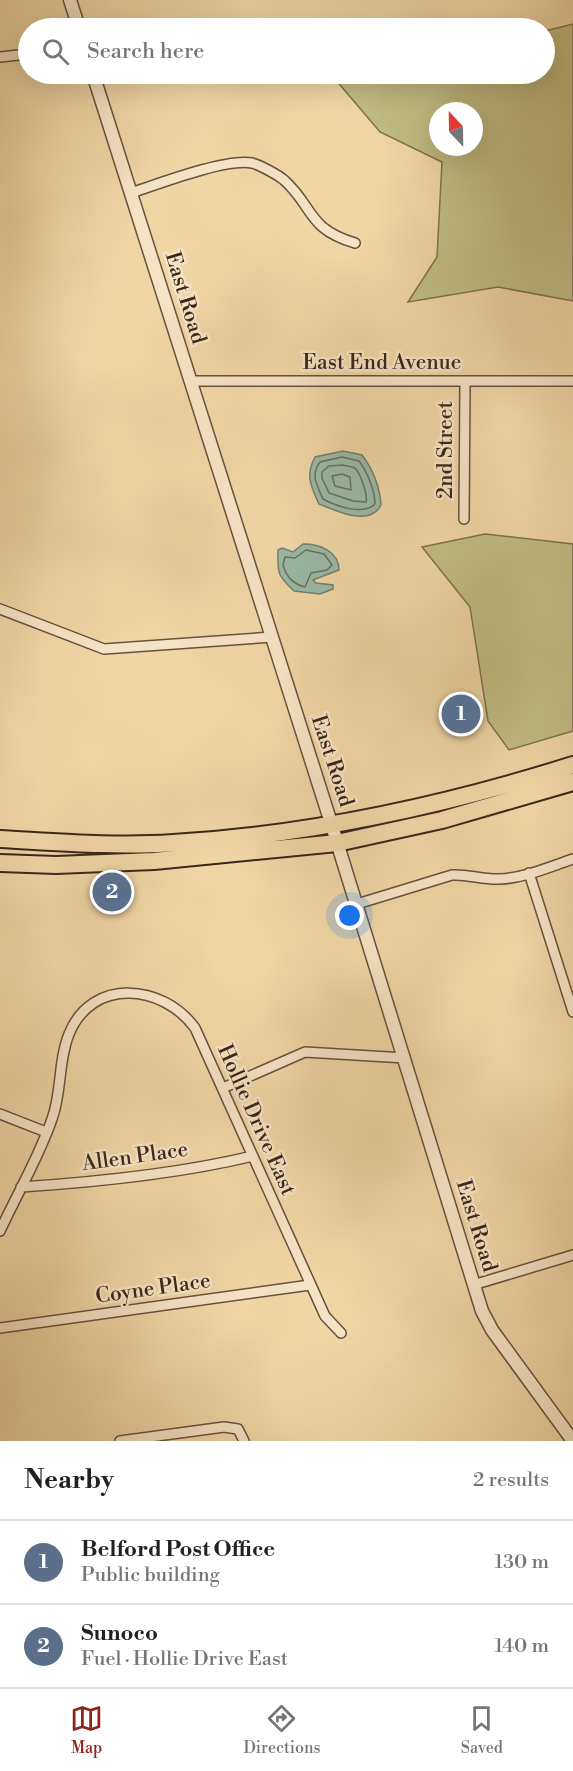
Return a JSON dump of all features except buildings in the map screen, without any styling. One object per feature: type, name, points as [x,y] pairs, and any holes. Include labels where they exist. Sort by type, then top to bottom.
[{"type":"highway","points":[[0,839],[170,843],[332,826],[465,797],[573,765]]},
{"type":"highway","points":[[0,863],[56,865],[154,861],[337,843],[441,820],[573,782]]},
{"type":"street","points":[[70,0],[76,18]]},
{"type":"street","points":[[0,57],[18,55]]},
{"type":"street","name":"East Road","points":[[96,84],[357,904],[473,1284],[492,1330],[573,1441]]},
{"type":"street","points":[[132,193],[211,167],[252,163],[284,180],[315,221],[336,237],[355,243]]},
{"type":"street","name":"East End Avenue","points":[[191,381],[573,381]]},
{"type":"street","name":"2nd Street","points":[[464,519],[465,381]]},
{"type":"street","points":[[0,609],[104,649],[272,637]]},
{"type":"street","points":[[357,904],[452,874],[498,879],[529,873],[573,859]]},
{"type":"street","points":[[529,873],[573,1012]]},
{"type":"street","name":"Hollie Drive East","points":[[46,1132],[52,1119],[67,1038],[75,1022],[89,1008],[104,999],[135,992],[154,996],[170,1003],[195,1028],[310,1285],[325,1316],[341,1332]]},
{"type":"street","points":[[223,1089],[305,1052],[405,1058]]},
{"type":"street","points":[[0,1114],[46,1132],[0,1231]]},
{"type":"street","name":"Allen Place","points":[[21,1187],[107,1179],[223,1163],[253,1156]]},
{"type":"street","points":[[473,1284],[573,1255]]},
{"type":"street","name":"Coyne Place","points":[[0,1328],[310,1285]]},
{"type":"street","points":[[120,1441],[235,1427],[243,1441]]},
{"type":"shaded area","points":[[573,24],[573,301],[498,287],[408,302],[437,257],[442,162],[430,156],[483,156],[483,102],[429,102],[429,156],[380,132],[339,84],[555,84],[555,28]]},
{"type":"shaded area","points":[[485,534],[573,544],[573,731],[509,750],[488,721],[470,607],[422,547]]},
{"type":"water","points":[[343,451],[362,455],[369,466],[379,492],[381,505],[376,512],[361,516],[352,515],[319,504],[310,481],[310,470],[315,457]]},
{"type":"water","points":[[303,544],[321,547],[336,558],[339,570],[313,580],[316,583],[333,585],[333,589],[320,594],[294,591],[281,577],[278,569],[278,550],[282,548],[293,552]]},
{"type":"place","name":"Belford Post Office","points":[[461,714]]},
{"type":"place","name":"Sunoco","points":[[112,892]]}]
